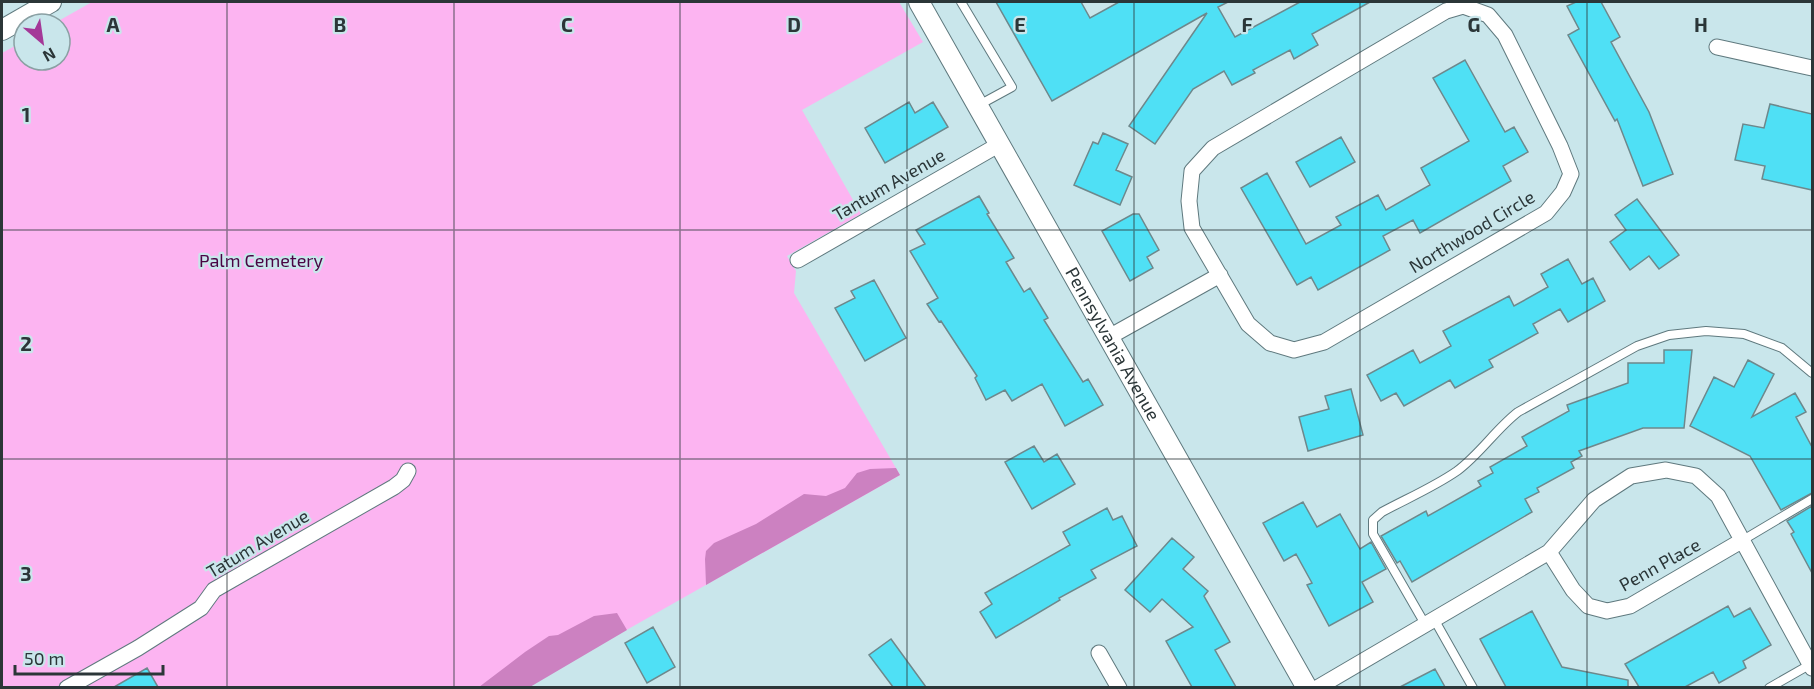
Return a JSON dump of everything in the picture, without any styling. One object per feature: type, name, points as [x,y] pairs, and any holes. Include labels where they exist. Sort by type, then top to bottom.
[{"type":"street","points":[[2,30],[51,2]]},
{"type":"street","name":"Pennsylvania Avenue","points":[[919,2],[1306,687]]},
{"type":"street","name":"Northwood Circle","points":[[1463,6],[1488,15],[1504,34],[1560,146],[1571,174],[1563,192],[1546,213],[1324,342],[1294,350],[1270,344],[1248,324],[1220,275],[1192,228],[1188,201],[1192,171],[1213,148],[1446,11],[1463,6]]},
{"type":"street","points":[[1717,47],[1812,68]]},
{"type":"street","name":"Tantum Avenue","points":[[798,260],[1000,144]]},
{"type":"street","points":[[1109,337],[1220,275]]},
{"type":"street","points":[[1317,687],[1549,552],[1594,500],[1631,476],[1666,470],[1696,476],[1718,496],[1812,666]]},
{"type":"street","name":"Tatum Avenue","points":[[67,687],[138,648],[201,608],[214,590],[394,487],[403,480],[408,471]]},
{"type":"street","name":"Penn Place","points":[[1549,552],[1573,590],[1588,606],[1607,611],[1630,606],[1743,540]]},
{"type":"street","points":[[1099,652],[1119,687]]},
{"type":"lane","points":[[962,2],[1012,87],[978,105]]},
{"type":"lane","points":[[1473,687],[1373,534],[1373,520],[1382,512],[1456,471],[1474,456],[1502,424],[1518,412],[1637,346],[1669,334],[1706,331],[1744,334],[1782,348],[1812,373]]},
{"type":"lane","points":[[1743,540],[1812,499]]},
{"type":"lane","points":[[1769,687],[1812,666]]},
{"type":"green space","name":"Palm Cemetery","points":[[92,2],[899,2],[923,42],[802,110],[861,214],[787,256],[796,271],[794,293],[900,475],[526,687],[2,687],[2,53],[12,48],[12,72],[72,72],[72,13]]},
{"type":"shaded area","points":[[896,468],[900,475],[706,585],[706,551],[714,543],[756,524],[804,494],[826,496],[845,488],[857,473],[870,469]]},
{"type":"shaded area","points":[[617,613],[627,630],[530,687],[479,687],[549,636],[558,635],[594,616]]},
{"type":"building","points":[[996,2],[1081,2],[1090,18],[1119,2],[1228,2],[1218,7],[1235,37],[1300,2],[1370,2],[1312,34],[1318,45],[1294,59],[1290,50],[1253,70],[1255,73],[1232,85],[1224,71],[1193,89],[1155,144],[1129,126],[1207,13],[1052,101]]},
{"type":"building","points":[[1576,2],[1601,2],[1620,37],[1611,42],[1649,112],[1673,174],[1643,186],[1617,119],[1615,121],[1568,35],[1579,29],[1567,6]]},
{"type":"building","points":[[1465,60],[1505,132],[1514,127],[1528,152],[1503,166],[1511,181],[1420,233],[1413,220],[1383,236],[1390,250],[1318,290],[1311,277],[1297,285],[1241,188],[1267,173],[1306,244],[1341,225],[1336,217],[1378,195],[1386,210],[1430,185],[1421,168],[1469,141],[1433,78]]},
{"type":"building","points":[[909,102],[915,113],[933,102],[948,127],[885,163],[865,128]]},
{"type":"building","points":[[1770,104],[1812,114],[1812,190],[1762,179],[1765,166],[1735,160],[1743,124],[1764,128]]},
{"type":"building","points":[[1103,133],[1128,144],[1116,170],[1132,177],[1120,205],[1074,185],[1093,142],[1098,144]]},
{"type":"building","points":[[1341,137],[1355,162],[1310,187],[1296,162]]},
{"type":"building","points":[[979,196],[989,213],[987,214],[1014,258],[1006,262],[1024,292],[1030,288],[1048,318],[1044,320],[1083,382],[1088,379],[1103,405],[1065,426],[1042,384],[1012,401],[1005,390],[986,400],[975,378],[977,376],[941,321],[939,322],[927,304],[938,298],[910,251],[925,244],[916,230]]},
{"type":"building","points":[[1637,199],[1679,255],[1659,269],[1649,256],[1630,270],[1610,242],[1626,230],[1615,215]]},
{"type":"building","points":[[1133,214],[1139,214],[1159,250],[1147,257],[1153,268],[1130,281],[1102,231]]},
{"type":"building","points":[[1568,259],[1582,284],[1593,278],[1605,301],[1568,322],[1560,309],[1533,324],[1538,333],[1489,360],[1493,367],[1455,388],[1450,380],[1404,406],[1396,393],[1381,401],[1367,375],[1413,350],[1420,363],[1451,346],[1443,331],[1509,296],[1514,306],[1548,287],[1541,274]]},
{"type":"building","points":[[874,280],[906,338],[865,361],[835,308],[855,298],[851,291]]},
{"type":"building","points":[[1664,350],[1692,350],[1684,428],[1643,428],[1579,451],[1582,456],[1571,462],[1574,468],[1537,488],[1539,492],[1525,499],[1532,512],[1412,582],[1400,561],[1397,563],[1381,536],[1426,511],[1428,516],[1481,486],[1478,481],[1493,473],[1490,467],[1527,446],[1522,437],[1569,411],[1567,405],[1628,383],[1628,363],[1664,363]]},
{"type":"building","points":[[1748,360],[1774,374],[1752,417],[1795,393],[1806,412],[1796,417],[1812,447],[1812,493],[1781,510],[1750,456],[1690,426],[1714,377],[1734,387]]},
{"type":"building","points":[[1351,389],[1363,435],[1308,451],[1299,417],[1329,409],[1325,396]]},
{"type":"building","points":[[1034,446],[1044,462],[1057,454],[1075,484],[1032,509],[1005,462]]},
{"type":"building","points":[[1303,502],[1317,527],[1340,514],[1360,549],[1371,542],[1386,569],[1362,582],[1373,602],[1329,626],[1307,585],[1312,583],[1296,554],[1284,561],[1263,523]]},
{"type":"building","points":[[1812,506],[1812,573],[1791,534],[1794,532],[1787,521]]},
{"type":"building","points":[[1107,508],[1113,520],[1122,516],[1137,546],[1091,570],[1096,578],[1059,598],[1060,600],[996,638],[980,612],[992,604],[985,593],[1070,545],[1063,532]]},
{"type":"building","points":[[1172,538],[1194,557],[1183,569],[1208,591],[1204,596],[1230,642],[1215,650],[1236,687],[1192,687],[1166,641],[1193,627],[1162,599],[1150,612],[1125,590]]},
{"type":"building","points":[[1728,606],[1734,617],[1750,608],[1771,645],[1743,661],[1746,668],[1719,683],[1713,672],[1685,687],[1639,687],[1625,664]]},
{"type":"building","points":[[1532,611],[1562,667],[1628,680],[1628,687],[1506,687],[1480,639]]},
{"type":"building","points":[[653,627],[675,667],[647,683],[625,643]]},
{"type":"building","points":[[891,639],[926,687],[893,687],[869,655]]},
{"type":"building","points":[[147,668],[158,687],[114,687]]},
{"type":"building","points":[[1435,669],[1445,687],[1400,687]]}]
